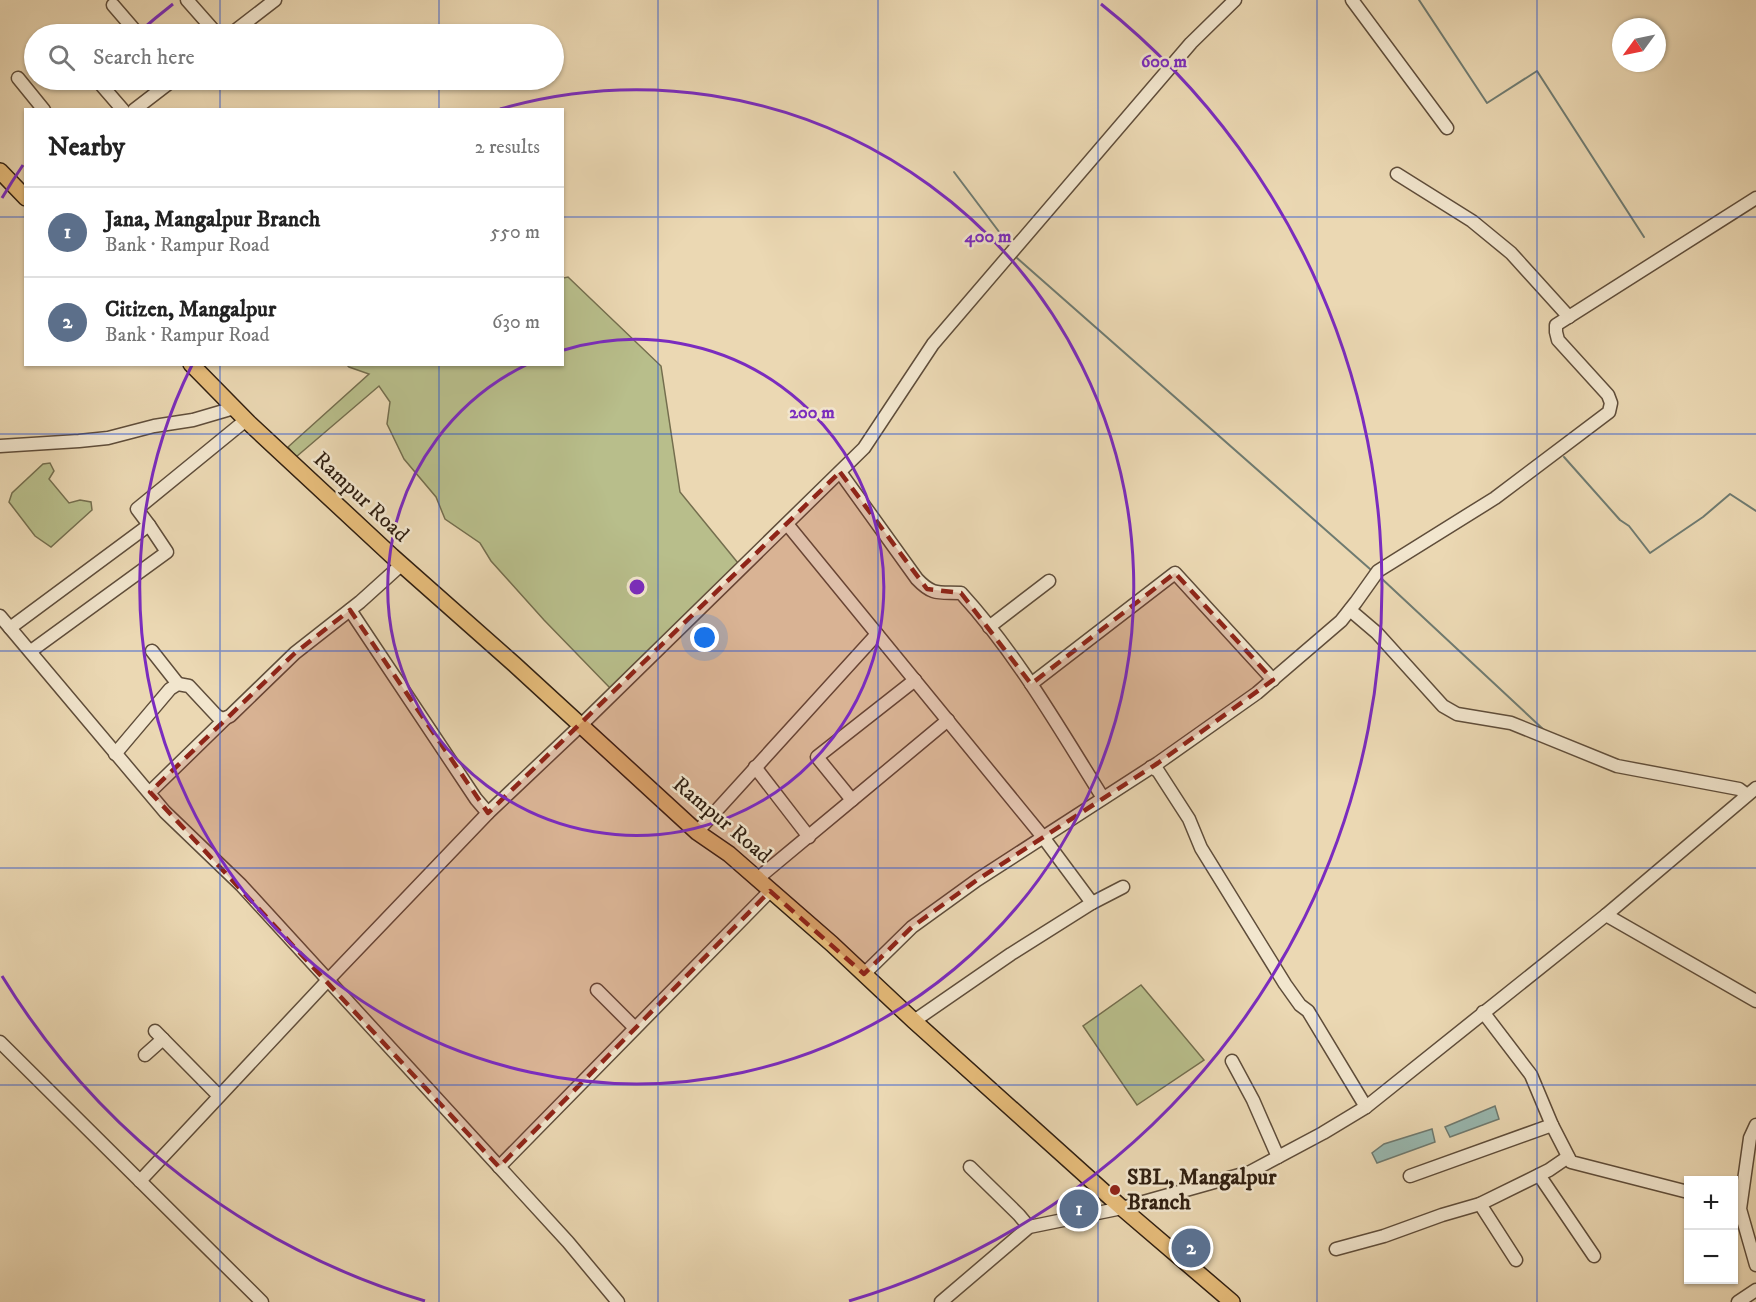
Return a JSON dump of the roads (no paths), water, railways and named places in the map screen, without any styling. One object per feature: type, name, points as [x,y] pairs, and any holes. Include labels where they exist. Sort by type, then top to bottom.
[{"type":"main road","points":[[0,171],[24,195]]},
{"type":"main road","name":"Rampur Road","points":[[193,366],[246,420],[402,565],[697,832],[729,854],[1122,1208],[1232,1302]]},
{"type":"street","points":[[187,0],[208,24]]},
{"type":"street","points":[[244,24],[275,0]]},
{"type":"street","points":[[140,1181],[488,813],[864,448],[933,344],[1191,43],[1235,0]]},
{"type":"street","points":[[1352,0],[1447,128]]},
{"type":"street","points":[[113,5],[129,24]]},
{"type":"street","points":[[18,78],[24,85]]},
{"type":"street","points":[[28,90],[42,108]]},
{"type":"street","points":[[106,90],[121,108]]},
{"type":"street","points":[[137,108],[160,90]]},
{"type":"street","points":[[1397,174],[1472,221],[1511,253],[1569,317]]},
{"type":"street","points":[[864,974],[912,927],[977,880],[1151,767],[1273,680],[1341,621],[1378,571],[1495,498],[1609,412],[1611,403],[1608,395],[1558,340],[1556,325],[1756,198]]},
{"type":"street","points":[[0,446],[108,438],[154,426],[193,420],[234,408]]},
{"type":"street","points":[[30,651],[167,552],[137,509],[246,420]]},
{"type":"street","points":[[840,472],[917,579],[927,589],[934,592],[961,593],[977,610],[1031,684],[1102,798]]},
{"type":"street","points":[[787,524],[1043,837],[1092,903]]},
{"type":"street","points":[[10,628],[148,525]]},
{"type":"street","points":[[150,792],[295,653],[402,565]]},
{"type":"street","points":[[1031,684],[1175,573],[1273,680]]},
{"type":"street","points":[[989,627],[1049,581]]},
{"type":"street","points":[[350,609],[488,813]]},
{"type":"street","points":[[1350,610],[1377,633],[1443,706],[1457,714],[1511,723],[1617,766],[1751,792]]},
{"type":"street","points":[[0,616],[165,812],[241,885],[568,1242],[618,1302]]},
{"type":"street","points":[[697,832],[877,634]]},
{"type":"street","points":[[152,651],[178,684],[189,686],[217,716],[226,718]]},
{"type":"street","points":[[852,801],[818,757],[915,680]]},
{"type":"street","points":[[115,754],[170,689],[178,684]]},
{"type":"street","points":[[757,879],[948,720]]},
{"type":"street","points":[[755,766],[809,837]]},
{"type":"street","points":[[1151,767],[1158,771],[1189,819],[1207,858],[1285,984],[1300,1005],[1308,1011],[1366,1107]]},
{"type":"street","points":[[940,1302],[1029,1227],[1122,1208],[1250,1172],[1366,1107],[1606,915],[1751,792]]},
{"type":"street","points":[[914,1021],[1011,954],[1092,903],[1123,887]]},
{"type":"street","points":[[499,1167],[770,891]]},
{"type":"street","points":[[1606,915],[1756,1001]]},
{"type":"street","points":[[597,990],[635,1028]]},
{"type":"street","points":[[1483,1012],[1531,1075],[1552,1125],[1571,1162],[1684,1191]]},
{"type":"street","points":[[145,1055],[159,1035],[219,1096]]},
{"type":"street","points":[[0,1042],[262,1302]]},
{"type":"street","points":[[1232,1061],[1253,1100],[1278,1156]]},
{"type":"street","points":[[1410,1176],[1552,1125]]},
{"type":"street","points":[[1738,1200],[1750,1138],[1756,1125]]},
{"type":"street","points":[[1336,1250],[1480,1204],[1568,1157]]},
{"type":"street","points":[[970,1167],[1029,1227]]},
{"type":"street","points":[[1539,1174],[1594,1256]]},
{"type":"street","points":[[1480,1204],[1516,1260]]},
{"type":"street","points":[[1738,1208],[1756,1265]]},
{"type":"street","points":[[1738,1302],[1756,1290]]},
{"type":"water","points":[[1495,1106],[1499,1119],[1450,1137],[1445,1127]]},
{"type":"water","points":[[1432,1129],[1435,1142],[1377,1163],[1372,1153],[1384,1144]]},
{"type":"waterway","points":[[1419,0],[1487,103],[1537,71],[1644,237]]},
{"type":"waterway","points":[[954,172],[1009,245]]},
{"type":"waterway","points":[[1017,258],[1370,569]]},
{"type":"waterway","points":[[1564,457],[1620,520],[1629,526],[1650,553],[1703,517],[1730,494],[1756,511]]},
{"type":"waterway","points":[[1381,578],[1544,730]]},
{"type":"place","name":"SBL, Mangalpur Branch","points":[[1115,1190]]},
{"type":"place","name":"Jana, Mangalpur Branch","points":[[1079,1209]]},
{"type":"place","name":"Citizen, Mangalpur","points":[[1191,1248]]}]
